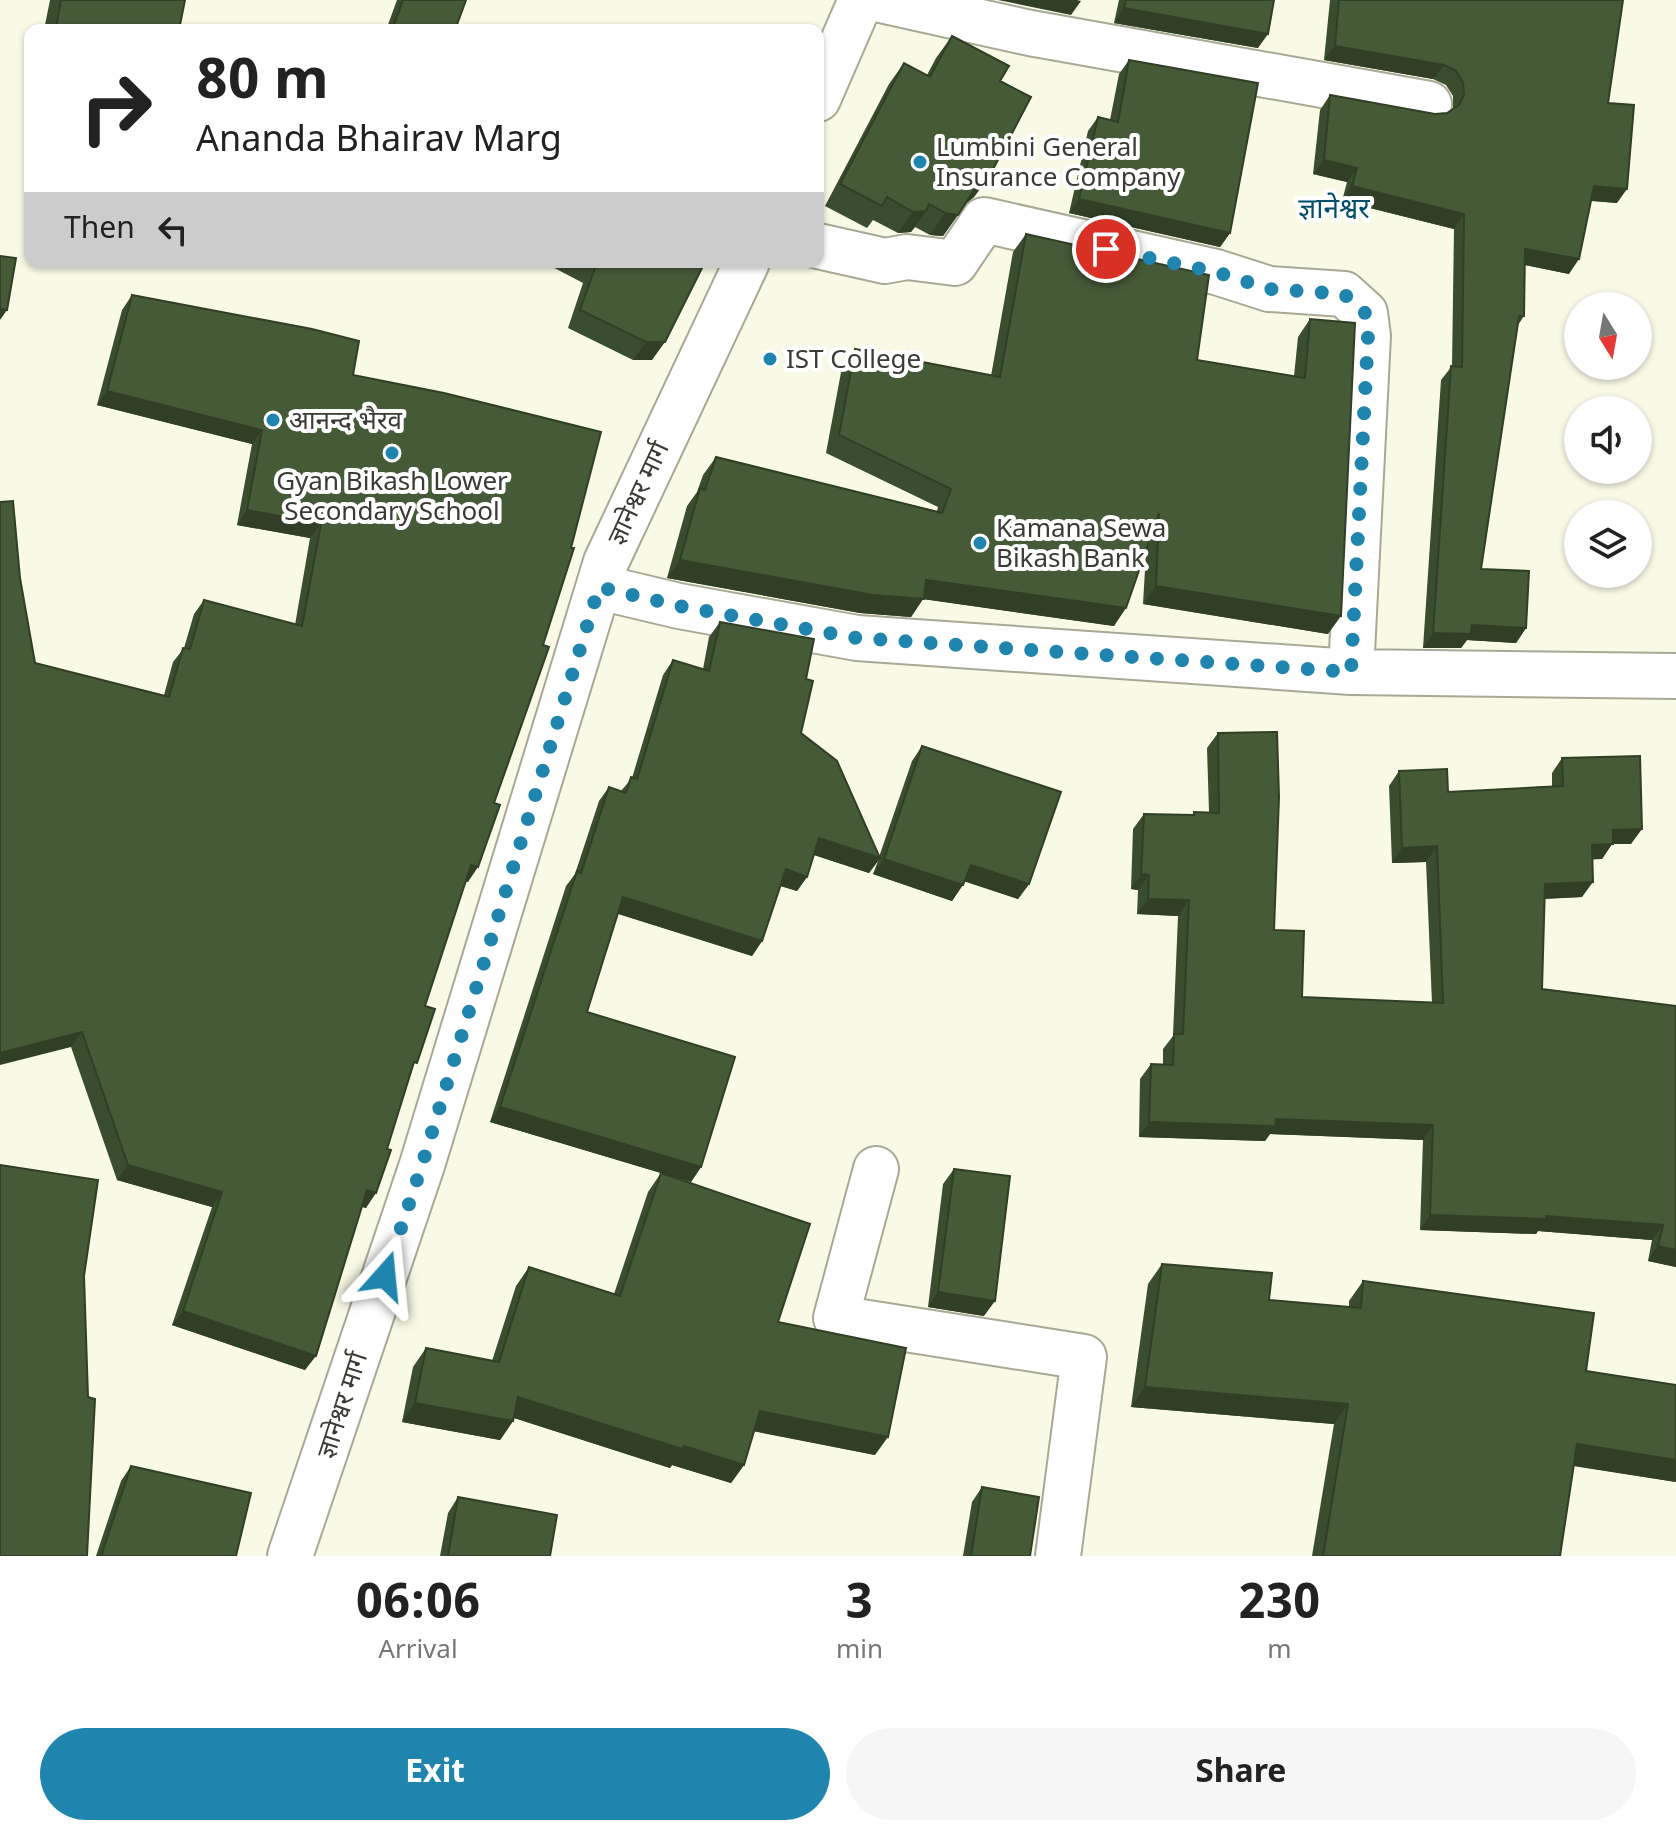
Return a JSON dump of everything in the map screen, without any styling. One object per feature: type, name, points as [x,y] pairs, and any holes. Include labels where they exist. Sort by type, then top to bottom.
[{"type":"street","points":[[824,85],[861,0]]},
{"type":"street","points":[[881,0],[1030,33],[1429,104]]},
{"type":"street","points":[[824,247],[885,261],[907,257],[955,263],[984,220],[1216,272],[1269,289],[1344,294],[1365,313],[1368,336],[1351,672]]},
{"type":"street","name":"ज्ञानेश्वर मार्ग","points":[[290,1556],[422,1165],[606,562],[744,268]]},
{"type":"street","points":[[599,587],[679,606],[857,638],[1351,672],[1676,676]]},
{"type":"street","points":[[876,1169],[836,1318],[1084,1357],[1058,1556]]},
{"type":"building","points":[[61,0],[185,0],[180,24],[57,24]]},
{"type":"building","points":[[403,0],[466,0],[457,24],[394,24]]},
{"type":"building","points":[[1126,0],[1274,0],[1268,34],[1124,8]]},
{"type":"building","points":[[1339,0],[1623,0],[1608,103],[1634,105],[1627,189],[1594,186],[1579,259],[1525,249],[1524,316],[1519,316],[1481,569],[1529,571],[1526,628],[1472,625],[1471,634],[1433,633],[1451,366],[1462,367],[1464,214],[1352,186],[1357,168],[1324,160],[1330,95],[1435,114],[1447,113],[1459,105],[1464,95],[1463,82],[1456,71],[1444,65],[1335,46]]},
{"type":"building","name":"Lumbini General Insurance Company","points":[[952,36],[1009,66],[1000,81],[1031,97],[990,175],[978,184],[958,215],[945,213],[929,204],[926,211],[913,212],[887,197],[882,206],[840,184],[904,63],[930,77]]},
{"type":"building","points":[[1129,60],[1258,83],[1230,233],[1079,199],[1098,117],[1118,122]]},
{"type":"building","points":[[1026,234],[1209,275],[1197,360],[1305,378],[1310,319],[1355,323],[1341,616],[1156,586],[1159,513],[1126,608],[926,580],[924,599],[873,595],[680,560],[700,488],[705,490],[716,457],[942,513],[951,489],[839,435],[855,349],[1000,377]]},
{"type":"building","points":[[0,256],[16,258],[7,310],[0,309]]},
{"type":"building","points":[[595,268],[702,268],[665,342],[646,342],[580,310]]},
{"type":"building","points":[[132,295],[312,329],[359,341],[353,375],[444,393],[601,432],[571,548],[574,548],[543,645],[549,647],[494,803],[500,805],[478,867],[471,865],[425,1006],[435,1009],[417,1063],[414,1062],[387,1149],[391,1150],[376,1193],[367,1190],[316,1356],[183,1311],[222,1192],[128,1165],[82,1032],[0,1053],[0,502],[13,501],[20,578],[35,663],[169,697],[183,648],[190,649],[204,600],[302,626],[321,524],[247,510],[262,430],[107,391]]},
{"type":"building","points":[[720,622],[814,639],[806,679],[813,681],[801,733],[837,761],[880,858],[819,838],[807,877],[786,869],[762,941],[623,897],[587,1012],[735,1057],[701,1167],[500,1107],[577,871],[581,873],[609,787],[626,793],[631,777],[637,779],[673,660],[709,671]]},
{"type":"building","points":[[1277,732],[1279,797],[1274,930],[1304,931],[1302,997],[1443,1003],[1437,846],[1402,848],[1399,771],[1447,769],[1448,792],[1563,786],[1562,758],[1640,756],[1642,829],[1613,830],[1613,844],[1592,845],[1593,882],[1545,884],[1542,989],[1676,1006],[1676,1250],[1658,1246],[1663,1225],[1546,1216],[1546,1219],[1430,1215],[1433,1125],[1276,1119],[1275,1126],[1149,1122],[1151,1064],[1173,1065],[1174,1034],[1183,1034],[1189,900],[1148,899],[1149,875],[1141,874],[1144,814],[1219,813],[1218,733]]},
{"type":"building","points":[[922,746],[1061,792],[1029,884],[971,865],[963,885],[884,859]]},
{"type":"building","points":[[0,1165],[98,1180],[84,1276],[88,1397],[95,1399],[87,1556],[0,1556]]},
{"type":"building","points":[[954,1169],[1010,1176],[995,1301],[938,1292]]},
{"type":"building","points":[[661,1173],[810,1224],[778,1322],[906,1348],[888,1437],[760,1411],[744,1465],[684,1446],[682,1449],[518,1397],[513,1421],[415,1403],[426,1348],[499,1362],[529,1267],[620,1296]]},
{"type":"building","points":[[1162,1264],[1272,1273],[1269,1300],[1361,1308],[1363,1281],[1594,1313],[1586,1371],[1676,1385],[1676,1460],[1577,1444],[1560,1556],[1323,1556],[1348,1404],[1145,1387]]},
{"type":"building","points":[[131,1466],[251,1493],[236,1556],[101,1556]]},
{"type":"building","points":[[982,1487],[1039,1497],[1030,1556],[971,1556]]},
{"type":"building","points":[[458,1497],[557,1515],[550,1556],[448,1556]]},
{"type":"place","name":"Lumbini General Insurance Company","points":[[920,162]]},
{"type":"place","name":"IST College","points":[[770,359]]},
{"type":"place","name":"आनन्द भैरव","points":[[273,420]]},
{"type":"place","name":"Gyan Bikash Lower Secondary School","points":[[392,453]]},
{"type":"place","name":"Kamana Sewa Bikash Bank","points":[[980,543]]},
{"type":"district","name":"ज्ञानेश्वर","points":[[1334,208]]},
{"type":"route","points":[[385,1276],[422,1165],[599,587],[679,606],[857,638],[1351,672],[1368,336],[1365,313],[1344,294],[1269,289],[1216,272],[1106,249]]}]
